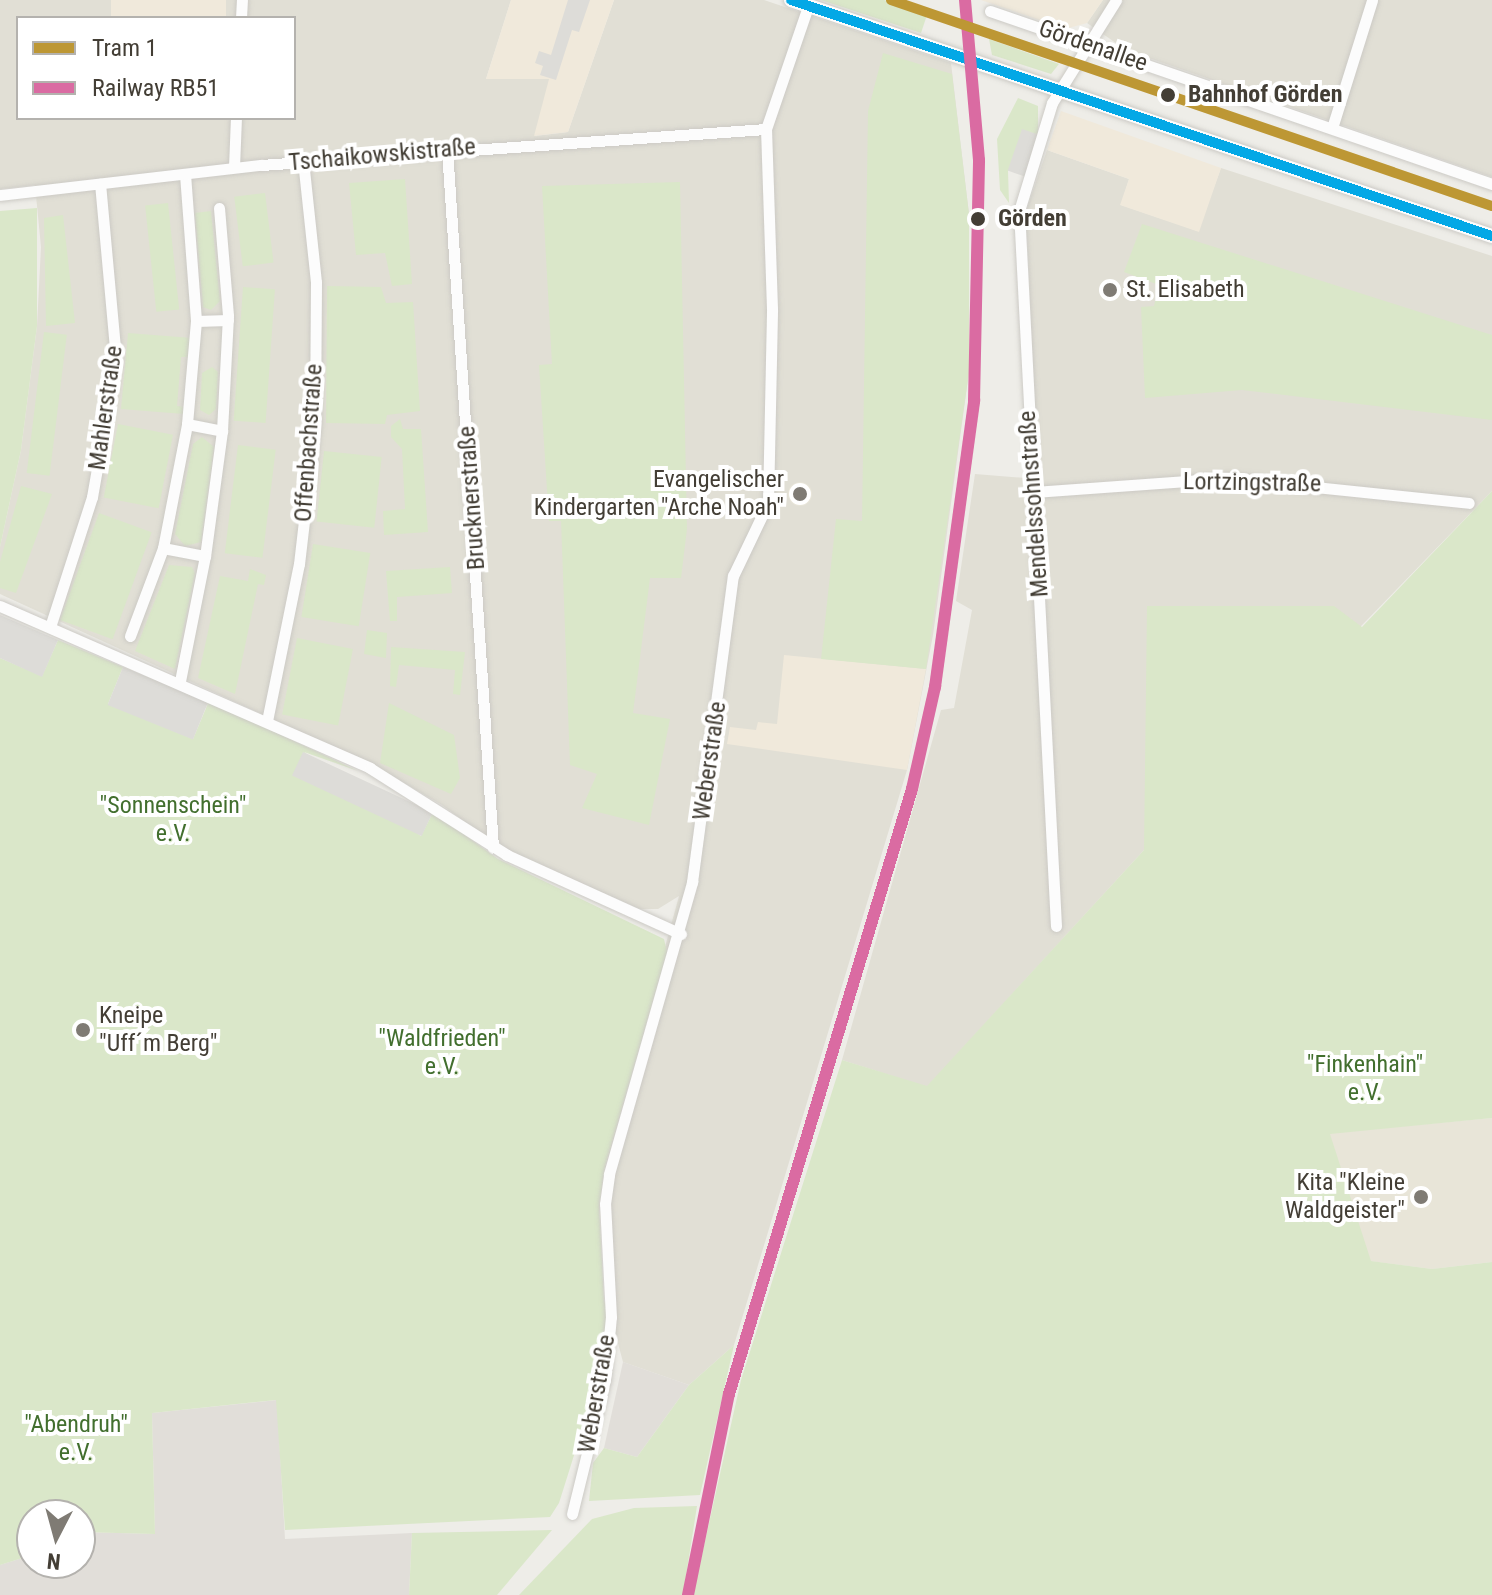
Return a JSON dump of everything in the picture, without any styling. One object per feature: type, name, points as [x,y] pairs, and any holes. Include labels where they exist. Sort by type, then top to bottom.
[{"type":"street","points":[[791,0],[1492,236]]},
{"type":"street","name":"Mendelssohnstraße","points":[[1056,926],[1019,211],[1060,90],[1091,46],[1116,0]]},
{"type":"street","points":[[1332,128],[1372,0]]},
{"type":"street","name":"Weberstraße","points":[[572,1514],[605,1380],[611,1317],[605,1204],[609,1174],[681,934],[715,735],[733,576],[768,503],[772,309],[766,129],[808,6]]},
{"type":"street","name":"Gördenallee","points":[[990,11],[1492,184]]},
{"type":"street","points":[[234,167],[236,120]]},
{"type":"street","name":"Tschaikowskistraße","points":[[0,195],[303,161],[766,129]]},
{"type":"street","name":"Brucknerstraße","points":[[447,149],[493,847]]},
{"type":"street","name":"Offenbachstraße","points":[[267,721],[299,564],[315,426],[316,282],[303,161]]},
{"type":"street","points":[[130,636],[163,548],[187,424],[196,321],[185,174]]},
{"type":"street","name":"Mahlerstraße","points":[[50,627],[92,497],[113,382],[116,321],[100,184]]},
{"type":"street","points":[[180,681],[205,556],[222,431],[228,320],[219,208]]},
{"type":"street","points":[[196,321],[228,320]]},
{"type":"street","points":[[187,424],[222,431]]},
{"type":"street","name":"Lortzingstraße","points":[[1034,492],[1228,478],[1338,485],[1469,503]]},
{"type":"street","points":[[163,548],[205,556]]},
{"type":"street","points":[[0,606],[180,681],[370,768],[439,807],[493,847],[681,934]]},
{"type":"shaded area","points":[[0,0],[511,0],[486,79],[550,79],[535,136],[568,132],[614,0],[764,0],[951,63],[969,214],[969,372],[933,635],[907,770],[734,1345],[689,1385],[623,1362],[611,1317],[599,1205],[605,1166],[679,896],[658,909],[640,909],[499,847],[442,805],[375,766],[0,594],[0,547],[21,450],[37,326],[41,247],[35,185],[0,189]]},
{"type":"shaded area","points":[[111,0],[226,0],[226,16],[111,16]]},
{"type":"shaded area","points":[[511,0],[614,0],[568,132],[534,136],[549,79],[486,79]]},
{"type":"shaded area","points":[[568,0],[590,0],[579,32],[572,30],[556,80],[540,75],[543,66],[535,63],[539,51],[551,55]]},
{"type":"shaded area","points":[[981,0],[1103,0],[1087,23],[1065,29]]},
{"type":"shaded area","points":[[1103,0],[1492,0],[1492,177],[1126,50],[1087,23]]},
{"type":"shaded area","points":[[1061,111],[1221,168],[1199,232],[1120,205],[1129,179],[1047,150]]},
{"type":"shaded area","points":[[1022,129],[1042,136],[1028,177],[1008,171]]},
{"type":"shaded area","points":[[1047,150],[1129,179],[1121,205],[1198,231],[1221,168],[1492,256],[1492,491],[1144,850],[927,1087],[842,1060],[941,710],[954,708],[972,610],[956,601],[975,474],[1038,479],[1026,211]]},
{"type":"shaded area","name":"Evangelischer Kindergarten \"Arche Noah\"","points":[[800,482],[809,485],[812,494],[809,503],[800,506],[791,503],[788,494],[791,485]]},
{"type":"shaded area","points":[[0,615],[58,640],[42,677],[0,658]]},
{"type":"shaded area","points":[[784,655],[926,669],[907,770],[727,744],[730,727],[756,730],[758,722],[777,724]]},
{"type":"shaded area","points":[[123,667],[208,701],[193,739],[108,705]]},
{"type":"shaded area","points":[[303,752],[433,812],[422,836],[292,776]]},
{"type":"shaded area","name":"Kita \"Kleine Waldgeister\"","points":[[1492,1118],[1492,1262],[1432,1269],[1370,1261],[1329,1133]]},
{"type":"shaded area","points":[[623,1362],[689,1385],[637,1457],[604,1448]]},
{"type":"shaded area","points":[[277,1400],[285,1539],[412,1533],[409,1595],[0,1595],[0,1565],[16,1560],[16,1579],[96,1579],[96,1532],[155,1534],[152,1413]]},
{"type":"green space","points":[[821,0],[884,0],[927,15],[921,33]]},
{"type":"green space","points":[[989,39],[1059,64],[1051,74],[992,55]]},
{"type":"green space","points":[[883,53],[952,74],[969,214],[969,372],[926,669],[821,659],[836,519],[862,521],[868,111]]},
{"type":"green space","points":[[1018,98],[1038,106],[1038,135],[1008,171],[1009,203],[1000,190],[997,139]]},
{"type":"green space","points":[[405,179],[412,284],[392,286],[385,253],[356,255],[349,183]]},
{"type":"green space","points":[[680,182],[687,529],[681,578],[650,578],[633,713],[670,719],[649,825],[582,808],[597,774],[570,765],[561,521],[549,521],[539,365],[552,364],[542,186]]},
{"type":"green space","points":[[265,193],[274,262],[243,266],[234,197]]},
{"type":"green space","points":[[168,203],[179,309],[156,312],[145,205]]},
{"type":"green space","points":[[37,208],[37,326],[21,450],[0,547],[0,211]]},
{"type":"green space","points":[[211,211],[220,301],[211,310],[203,307],[195,213]]},
{"type":"green space","points":[[63,215],[75,323],[46,326],[44,218]]},
{"type":"green space","points":[[1142,224],[1492,335],[1492,420],[1242,390],[1145,398],[1141,307],[1154,306],[1159,285],[1124,272]]},
{"type":"green space","points":[[327,286],[381,287],[386,303],[413,302],[420,411],[387,415],[385,424],[326,423]]},
{"type":"green space","points":[[243,287],[275,289],[266,423],[234,421]]},
{"type":"green space","points":[[44,332],[67,335],[50,476],[27,473]]},
{"type":"green space","points":[[128,333],[192,338],[191,357],[181,357],[177,406],[184,407],[184,414],[121,409]]},
{"type":"green space","points":[[212,367],[218,372],[216,409],[209,415],[200,410],[202,373]]},
{"type":"green space","points":[[400,419],[403,429],[421,429],[428,532],[384,535],[383,511],[405,509],[402,449],[391,437],[391,426]]},
{"type":"green space","points":[[118,424],[173,435],[159,508],[104,498]]},
{"type":"green space","points":[[202,437],[214,447],[201,542],[185,546],[175,534],[193,444]]},
{"type":"green space","points":[[238,445],[276,450],[262,558],[225,553]]},
{"type":"green space","points":[[324,451],[382,457],[374,528],[317,522]]},
{"type":"green space","points":[[21,486],[52,494],[16,593],[0,588],[0,562]]},
{"type":"green space","name":"\"Finkenhain\" e.V.","points":[[1492,491],[1492,1118],[1330,1134],[1371,1261],[1432,1269],[1492,1262],[1492,1595],[693,1595],[741,1380],[842,1060],[927,1086],[1144,850],[1147,606],[1334,606],[1362,627]]},
{"type":"green space","points":[[99,513],[152,532],[113,639],[60,620]]},
{"type":"green space","points":[[313,544],[370,553],[359,626],[301,617]]},
{"type":"green space","points":[[169,565],[192,567],[195,573],[175,669],[135,651]]},
{"type":"green space","points":[[450,567],[452,593],[397,597],[397,621],[390,621],[386,571]]},
{"type":"green space","points":[[250,569],[266,575],[264,585],[258,584],[235,694],[198,678],[220,576],[248,581]]},
{"type":"green space","points":[[367,630],[387,633],[386,658],[364,654]]},
{"type":"green space","points":[[297,638],[353,649],[338,725],[282,715]]},
{"type":"green space","points":[[58,640],[123,667],[108,704],[193,739],[209,701],[358,771],[304,752],[421,836],[433,812],[498,859],[664,939],[667,952],[605,1166],[599,1205],[604,1301],[611,1317],[598,1379],[559,1503],[550,1517],[285,1530],[276,1400],[152,1413],[155,1534],[96,1532],[96,1499],[16,1499],[16,1560],[0,1565],[0,658],[42,676]]},
{"type":"green space","points":[[391,647],[465,652],[460,695],[453,694],[455,670],[399,665],[396,687],[390,686]]},
{"type":"green space","points":[[389,703],[454,735],[460,778],[451,794],[380,763]]},
{"type":"green space","points":[[734,1345],[700,1495],[589,1501],[593,1463],[604,1448],[637,1457],[689,1385]]},
{"type":"green space","points":[[697,1506],[683,1595],[519,1595],[592,1519],[634,1508]]},
{"type":"green space","points":[[552,1530],[497,1595],[409,1595],[412,1533]]},
{"type":"tram line","name":"1","points":[[891,0],[1492,206]]},
{"type":"rail line","name":"RB51","points":[[688,1595],[729,1394],[912,789],[935,687],[974,401],[979,160],[965,0]]},
{"type":"transit line","points":[[791,0],[1492,236]]},
{"type":"place","name":"Bahnhof Görden","points":[[1168,95]]},
{"type":"place","name":"Görden","points":[[978,219]]},
{"type":"place","name":"St. Elisabeth","points":[[1110,290]]},
{"type":"place","name":"Evangelischer Kindergarten \"Arche Noah\"","points":[[800,494]]},
{"type":"place","name":"Kneipe \"Uff´m Berg\"","points":[[83,1030]]},
{"type":"place","name":"Kita \"Kleine Waldgeister\"","points":[[1421,1197]]},
{"type":"park label","name":"\"Sonnenschein\" e.V.","points":[[173,820]]},
{"type":"park label","name":"\"Waldfrieden\" e.V.","points":[[442,1053]]},
{"type":"park label","name":"\"Abendruh\" e.V.","points":[[76,1439]]}]
